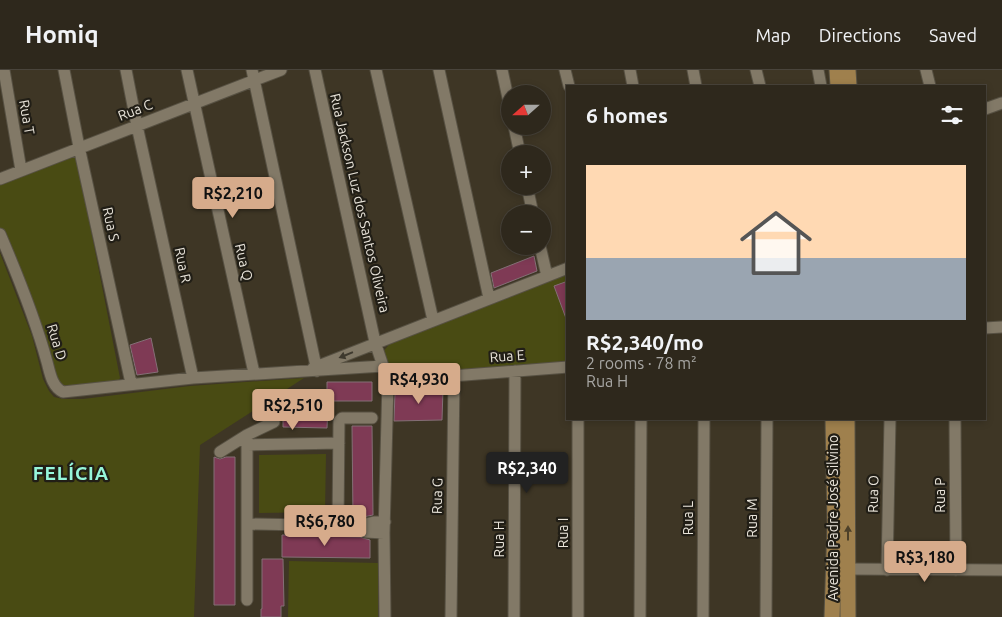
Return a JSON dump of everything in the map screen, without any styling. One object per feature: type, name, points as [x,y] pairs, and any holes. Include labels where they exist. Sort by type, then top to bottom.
[{"type":"main road","points":[[837,70],[838,85]]},
{"type":"main road","points":[[848,70],[849,85]]},
{"type":"main road","name":"Avenida Padre José Silvino","points":[[832,617],[835,524],[833,420]]},
{"type":"main road","name":"Avenida Padre José Silvino","points":[[847,420],[848,617]]},
{"type":"street","name":"Rua T","points":[[4,70],[21,170]]},
{"type":"street","name":"Rua S","points":[[64,70],[131,383]]},
{"type":"street","name":"Rua R","points":[[126,70],[192,378]]},
{"type":"street","name":"Rua Q","points":[[187,70],[254,373]]},
{"type":"street","name":"Rua C","points":[[0,179],[194,104],[253,75],[282,70]]},
{"type":"street","name":"Rua Jackson Luz dos Santos Oliveira","points":[[315,70],[375,342],[388,381],[385,617]]},
{"type":"street","points":[[376,70],[433,320]]},
{"type":"street","points":[[439,70],[489,298]]},
{"type":"street","points":[[502,70],[505,85]]},
{"type":"street","points":[[565,70],[569,85]]},
{"type":"street","points":[[630,70],[633,85]]},
{"type":"street","points":[[693,70],[696,85]]},
{"type":"street","points":[[756,70],[760,85]]},
{"type":"street","points":[[818,70],[821,85]]},
{"type":"street","points":[[926,70],[930,85]]},
{"type":"street","points":[[253,75],[314,369]]},
{"type":"street","points":[[986,109],[1002,103]]},
{"type":"street","name":"Rua D","points":[[0,234],[39,333],[55,386],[58,390],[67,392],[131,383]]},
{"type":"street","points":[[542,255],[547,276]]},
{"type":"street","points":[[314,369],[375,342],[566,269]]},
{"type":"street","points":[[986,324],[1002,326]]},
{"type":"street","points":[[131,383],[254,373],[383,366]]},
{"type":"street","name":"Rua E","points":[[388,381],[566,367]]},
{"type":"street","name":"Rua H","points":[[514,617],[515,371]]},
{"type":"street","name":"Rua G","points":[[451,617],[454,375]]},
{"type":"street","points":[[338,525],[340,419],[372,418]]},
{"type":"street","name":"Rua I","points":[[578,420],[578,617]]},
{"type":"street","points":[[640,617],[641,420]]},
{"type":"street","name":"Rua L","points":[[703,617],[704,420]]},
{"type":"street","name":"Rua M","points":[[766,617],[767,420]]},
{"type":"street","name":"Rua O","points":[[887,570],[890,420]]},
{"type":"street","name":"Rua P","points":[[955,420],[956,570]]},
{"type":"street","points":[[220,452],[248,440],[274,422]]},
{"type":"street","points":[[248,440],[339,443]]},
{"type":"street","points":[[247,600],[248,440]]},
{"type":"street","points":[[248,524],[358,526],[366,532],[385,527]]},
{"type":"street","points":[[848,569],[1002,570]]},
{"type":"shaded area","points":[[76,154],[120,378],[118,381],[66,391],[59,386],[0,230],[0,184]]},
{"type":"shaded area","points":[[0,253],[32,336],[43,379],[54,397],[83,399],[190,386],[304,378],[200,445],[194,617],[0,617]]},
{"type":"shaded area","points":[[566,271],[566,362],[398,375],[388,370],[382,353],[392,341]]},
{"type":"shaded area","points":[[326,454],[325,512],[259,513],[259,455]]},
{"type":"shaded area","points":[[289,561],[378,563],[378,617],[288,617]]},
{"type":"building","points":[[534,256],[537,271],[494,288],[491,273]]},
{"type":"building","points":[[566,282],[566,318],[554,286]]},
{"type":"building","points":[[151,338],[158,372],[137,375],[130,345]]},
{"type":"building","points":[[327,382],[372,382],[372,401],[327,401]]},
{"type":"building","points":[[443,389],[442,420],[394,421],[395,392]]},
{"type":"building","points":[[283,404],[328,406],[327,428],[283,427]]},
{"type":"building","points":[[352,426],[372,426],[373,515],[353,517]]},
{"type":"building","points":[[214,457],[220,459],[235,457],[235,605],[214,605]]},
{"type":"building","points":[[282,535],[360,537],[370,540],[370,558],[282,557]]},
{"type":"building","points":[[262,559],[283,559],[284,606],[281,606],[281,617],[261,617]]},
{"type":"district","name":"FELÍCIA","points":[[71,473]]}]
